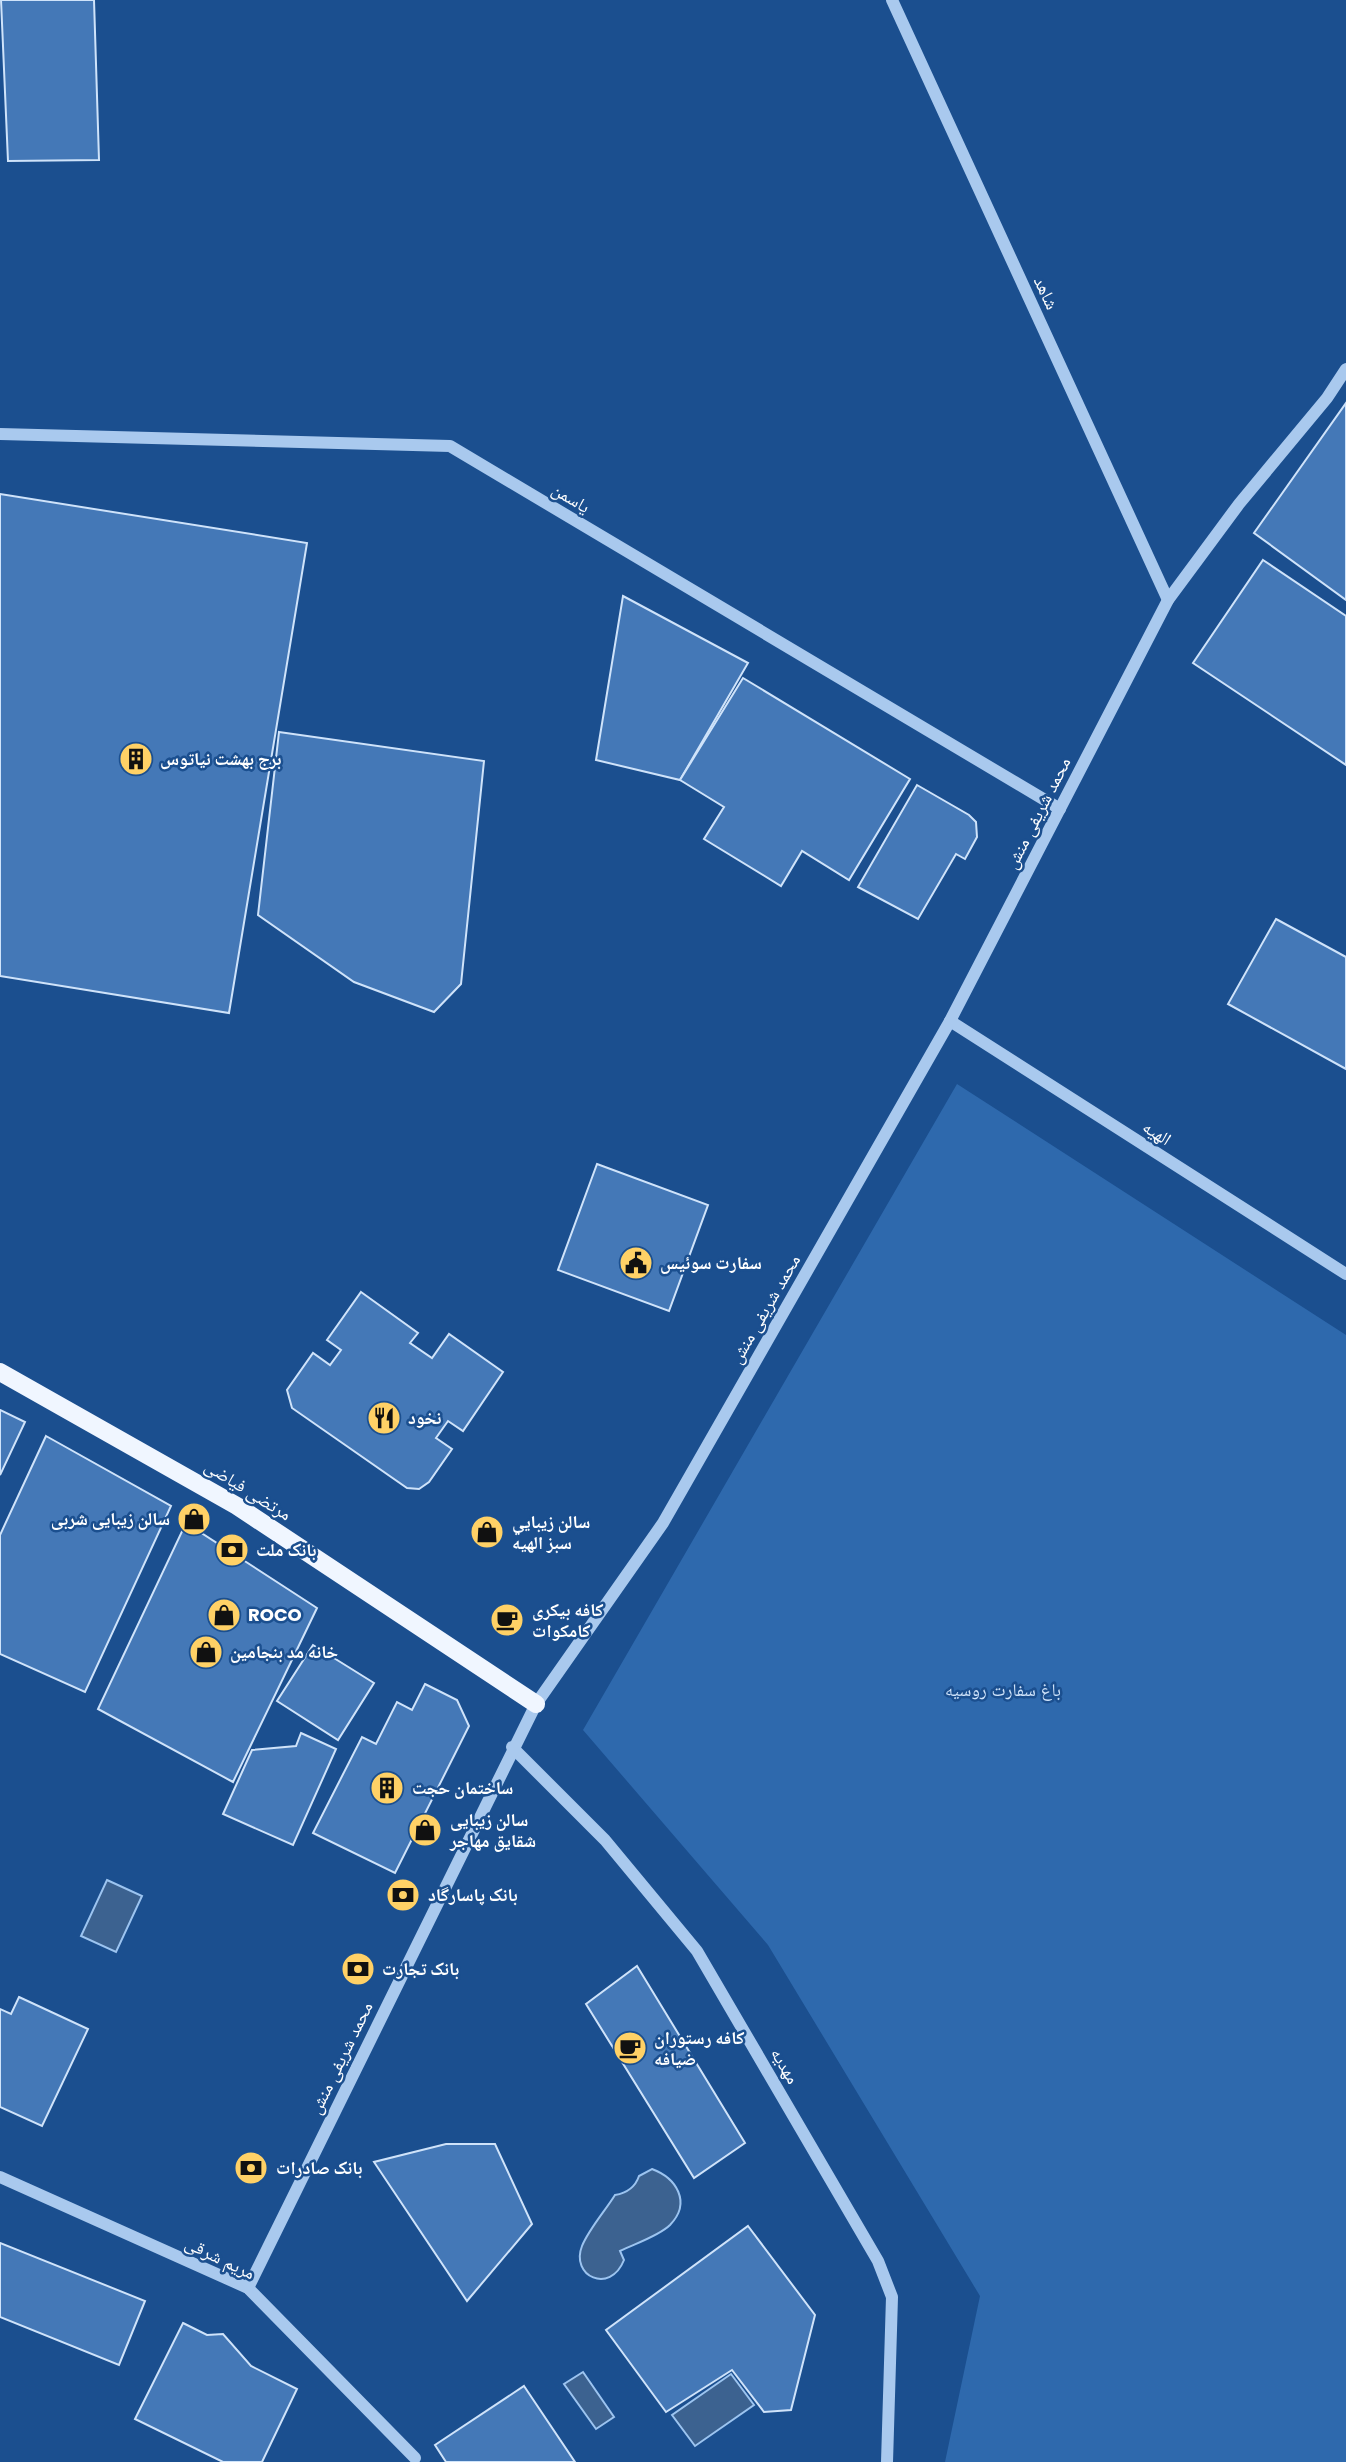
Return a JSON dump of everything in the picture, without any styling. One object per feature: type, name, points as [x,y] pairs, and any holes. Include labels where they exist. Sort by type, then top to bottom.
[{"type":"main road","name":"مرتضی فیاضی","points":[[0,1372],[237,1506],[536,1704]]},
{"type":"street","name":"شاهد","points":[[892,0],[1168,600]]},
{"type":"street","name":"محمد شریفی منش","points":[[248,2288],[512,1747],[536,1704],[663,1523],[950,1021],[1168,600],[1239,504],[1327,398],[1346,369]]},
{"type":"street","name":"یاسمن","points":[[0,434],[450,446],[1060,809]]},
{"type":"street","name":"الهیه","points":[[950,1021],[1346,1274]]},
{"type":"street","name":"مهدیه","points":[[512,1747],[605,1840],[697,1951],[878,2261],[892,2297],[887,2462]]},
{"type":"street","name":"مریم شرقی","points":[[0,2177],[248,2288],[415,2458]]},
{"type":"green space","name":"باغ سفارت روسیه","points":[[957,1084],[1346,1335],[1346,2462],[945,2462],[980,2296],[768,1945],[583,1730]]},
{"type":"shaded area","points":[[107,1880],[142,1896],[116,1952],[81,1936]]},
{"type":"shaded area","points":[[652,2169],[668,2178],[678,2192],[680,2208],[677,2216],[660,2233],[620,2251],[624,2260],[618,2271],[610,2277],[601,2279],[586,2273],[580,2257],[582,2246],[593,2227],[615,2195],[630,2189],[639,2176]]},
{"type":"shaded area","points":[[583,2372],[614,2417],[596,2429],[564,2384]]},
{"type":"shaded area","points":[[731,2374],[754,2405],[695,2446],[672,2415]]},
{"type":"building","points":[[1,0],[94,0],[99,160],[8,161]]},
{"type":"building","points":[[1346,403],[1346,600],[1254,533]]},
{"type":"building","name":"برج بهشت نیاتوس","points":[[0,494],[307,543],[229,1013],[0,976]]},
{"type":"building","points":[[1263,560],[1346,616],[1346,765],[1193,663]]},
{"type":"building","points":[[623,596],[748,663],[680,780],[596,760]]},
{"type":"building","points":[[743,678],[910,779],[849,880],[802,851],[781,886],[704,839],[724,807],[680,780]]},
{"type":"building","points":[[279,732],[484,761],[461,984],[434,1012],[354,982],[258,915]]},
{"type":"building","points":[[917,785],[969,815],[976,822],[977,837],[965,859],[956,854],[918,919],[858,887]]},
{"type":"building","points":[[1276,919],[1346,957],[1346,1069],[1228,1004]]},
{"type":"building","points":[[597,1164],[708,1205],[669,1311],[558,1270]]},
{"type":"building","points":[[361,1292],[418,1333],[410,1343],[432,1358],[449,1334],[503,1372],[463,1431],[448,1421],[436,1438],[452,1449],[429,1482],[419,1489],[407,1488],[292,1408],[287,1390],[313,1353],[330,1365],[341,1350],[327,1340]]},
{"type":"building","points":[[0,1410],[25,1422],[0,1475]]},
{"type":"building","points":[[46,1436],[171,1506],[85,1692],[0,1654],[0,1535]]},
{"type":"building","points":[[186,1523],[317,1608],[233,1782],[98,1709]]},
{"type":"building","points":[[313,1645],[374,1683],[338,1740],[277,1701]]},
{"type":"building","name":"ساختمان حجت","points":[[425,1684],[457,1700],[469,1726],[395,1873],[313,1833],[362,1737],[376,1744],[397,1702],[412,1710]]},
{"type":"building","points":[[301,1733],[336,1749],[293,1845],[223,1814],[252,1750],[296,1746]]},
{"type":"building","points":[[637,1966],[745,2143],[694,2178],[586,2004]]},
{"type":"building","points":[[19,1997],[88,2029],[42,2126],[0,2107],[0,2009],[11,2014]]},
{"type":"building","points":[[446,2144],[495,2144],[532,2224],[467,2301],[374,2162]]},
{"type":"building","points":[[748,2226],[815,2315],[791,2410],[764,2412],[732,2370],[666,2412],[606,2330]]},
{"type":"building","points":[[0,2243],[145,2301],[119,2365],[0,2317]]},
{"type":"building","points":[[183,2323],[207,2335],[223,2334],[251,2366],[297,2389],[262,2462],[223,2462],[135,2419]]},
{"type":"building","points":[[524,2386],[575,2462],[446,2462],[435,2445]]},
{"type":"place","name":"برج بهشت نیاتوس","points":[[136,759]]},
{"type":"place","name":"سفارت سوئیس","points":[[636,1263]]},
{"type":"place","name":"نخود","points":[[384,1418]]},
{"type":"place","name":"سالن زیبایی شربی","points":[[194,1519]]},
{"type":"place","name":"سالن زيبايي سبز الهیه","points":[[487,1532]]},
{"type":"place","name":"بانک ملت","points":[[232,1550]]},
{"type":"place","name":"ROCO","points":[[224,1615]]},
{"type":"place","name":"کافه بیکری کامکوات","points":[[507,1620]]},
{"type":"place","name":"خانه مد بنجامین","points":[[206,1652]]},
{"type":"place","name":"ساختمان حجت","points":[[387,1788]]},
{"type":"place","name":"سالن زیبایی شقایق مهاجر","points":[[425,1830]]},
{"type":"place","name":"بانک پاسارگاد","points":[[403,1895]]},
{"type":"place","name":"بانک تجارت","points":[[358,1969]]},
{"type":"place","name":"کافه رستوران ضیافه","points":[[630,2048]]},
{"type":"place","name":"بانک صادرات","points":[[251,2168]]}]
